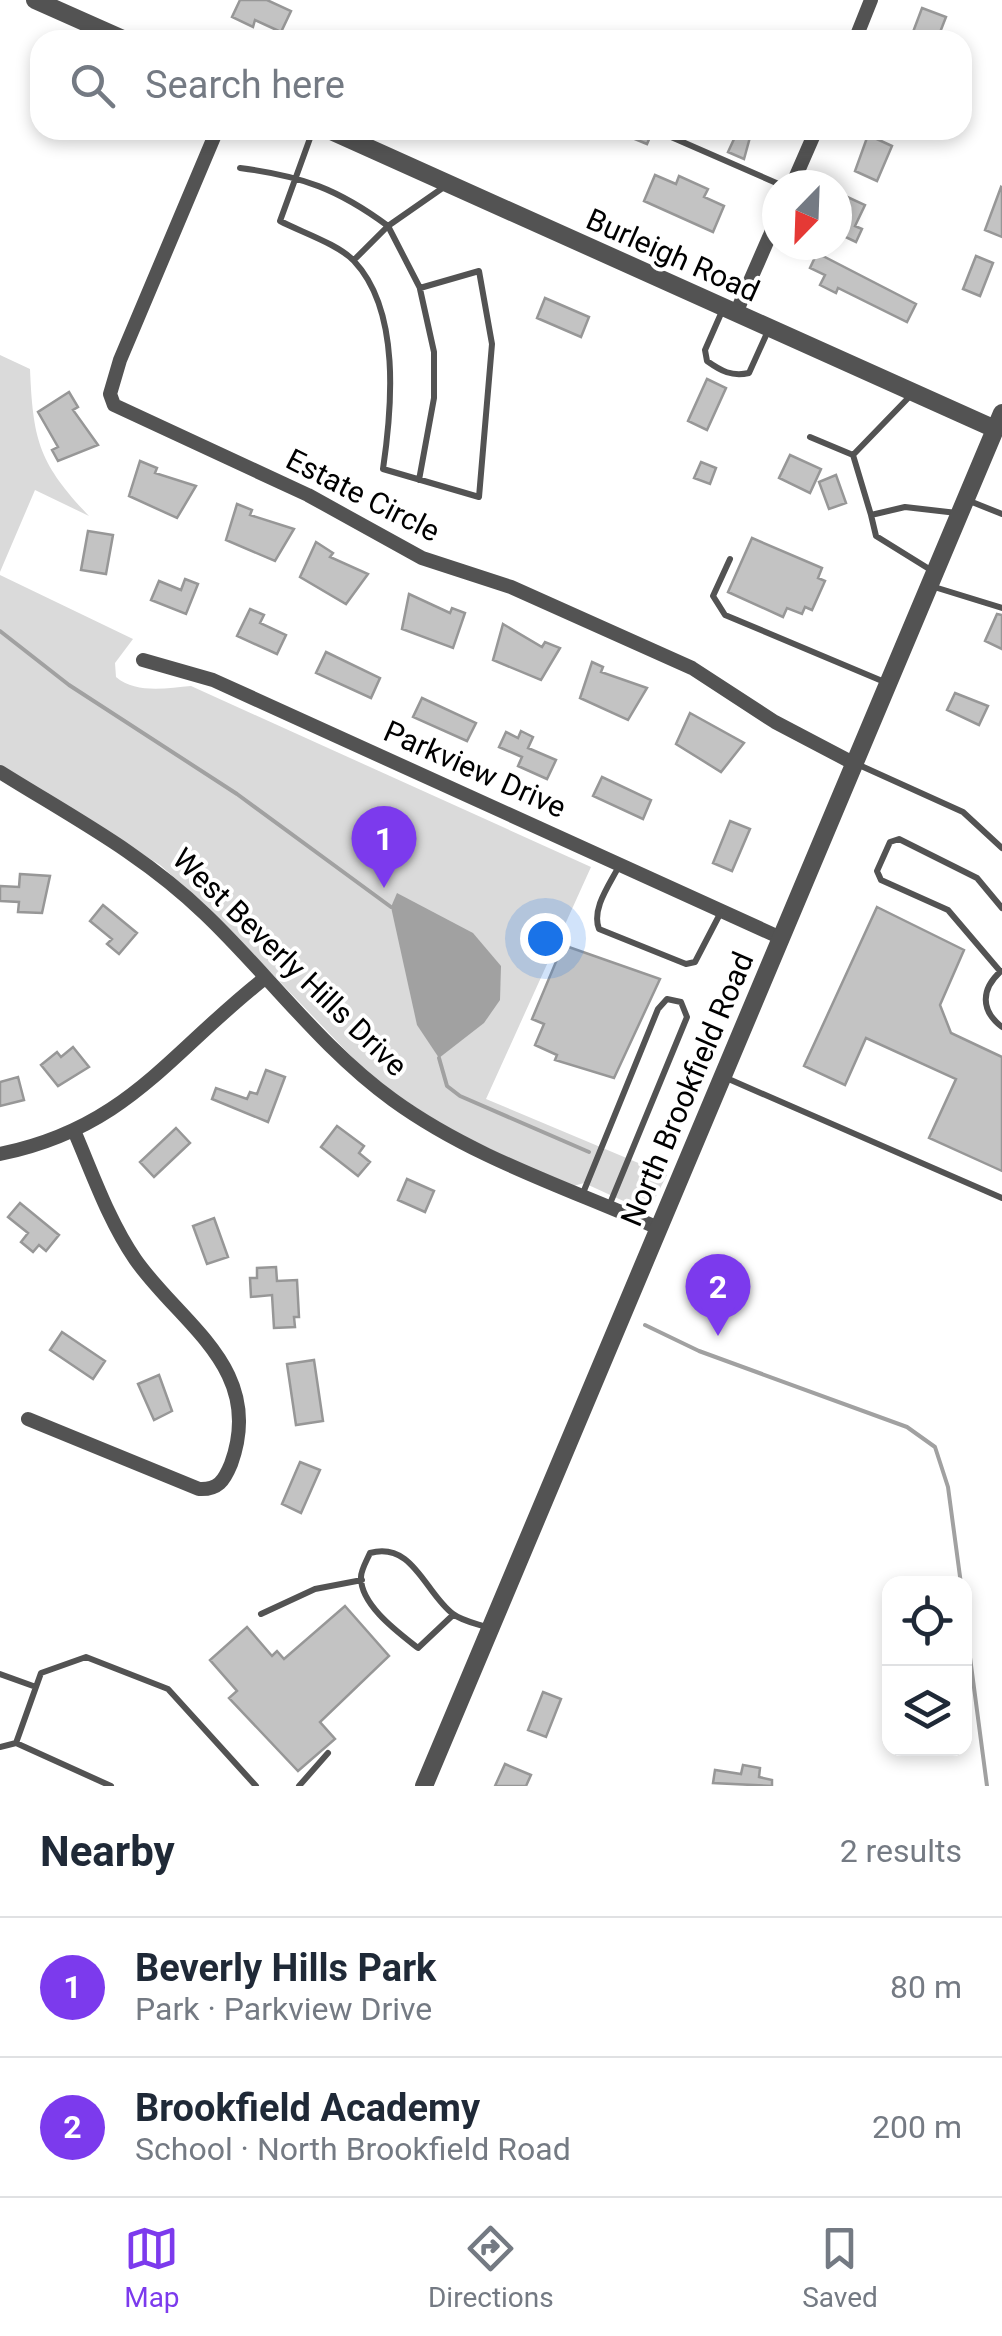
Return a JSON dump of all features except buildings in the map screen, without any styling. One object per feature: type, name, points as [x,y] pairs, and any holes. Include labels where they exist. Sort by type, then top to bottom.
[{"type":"street","points":[[35,0],[102,30]]},
{"type":"street","points":[[858,30],[871,0]]},
{"type":"street","name":"Estate Circle","points":[[213,140],[120,360],[110,394],[114,404],[308,495],[422,558],[512,587],[692,668],[789,730],[853,763]]},
{"type":"street","name":"Burleigh Road","points":[[352,140],[913,392],[999,421]]},
{"type":"street","points":[[799,170],[812,140]]},
{"type":"street","points":[[730,310],[762,248]]},
{"type":"street","name":"North Brookfield Road","points":[[424,1786],[999,421]]},
{"type":"street","name":"Parkview Drive","points":[[143,660],[213,680],[781,938]]},
{"type":"street","name":"West Beverly Hills Drive","points":[[3,780],[142,860],[204,913],[359,1074],[391,1098],[484,1154],[658,1228]]},
{"type":"street","points":[[0,1154],[75,1132],[152,1082],[265,978]]},
{"type":"street","points":[[28,1419],[198,1489],[211,1490],[222,1483],[236,1447],[232,1390],[216,1348],[135,1259],[75,1132]]},
{"type":"lane","points":[[309,140],[280,221],[354,260],[371,292],[390,349],[391,412],[383,469],[479,497],[492,344],[479,271],[420,288]]},
{"type":"lane","points":[[678,140],[762,177]]},
{"type":"lane","points":[[240,168],[296,176],[351,199],[388,226],[420,288],[434,352],[434,398],[420,480]]},
{"type":"lane","points":[[354,260],[388,226],[449,183]]},
{"type":"lane","points":[[730,310],[705,350],[707,361],[719,369],[736,376],[749,372],[769,328]]},
{"type":"lane","points":[[853,456],[913,392]]},
{"type":"lane","points":[[810,437],[853,456],[876,536],[933,579],[1002,608]]},
{"type":"lane","points":[[871,515],[905,507],[963,506],[1002,514]]},
{"type":"lane","points":[[730,559],[713,596],[725,615],[888,684]]},
{"type":"lane","points":[[853,763],[949,804],[1002,848]]},
{"type":"lane","points":[[1002,908],[977,878],[899,839],[890,842],[877,871],[881,880],[948,910],[1001,970],[990,981],[984,1000],[990,1018],[1002,1027]]},
{"type":"lane","points":[[619,864],[600,904],[596,919],[600,929],[686,964],[695,962],[722,911]]},
{"type":"lane","points":[[581,1196],[658,1009],[668,999],[681,1002],[687,1016],[609,1207]]},
{"type":"lane","points":[[723,1076],[1002,1198]]},
{"type":"lane","points":[[453,1615],[418,1648],[392,1627],[366,1594],[362,1580],[370,1553],[382,1550],[412,1563],[453,1615],[490,1628]]},
{"type":"lane","points":[[261,1614],[315,1589],[362,1580]]},
{"type":"lane","points":[[16,1743],[41,1673],[86,1657],[168,1689],[256,1786]]},
{"type":"lane","points":[[0,1674],[36,1687]]},
{"type":"lane","points":[[0,1747],[16,1743],[112,1786]]},
{"type":"lane","points":[[299,1786],[328,1754]]},
{"type":"shaded area","points":[[0,355],[30,369],[33,415],[42,450],[59,481],[89,516],[35,490],[0,572]]},
{"type":"shaded area","points":[[0,575],[133,639],[115,663],[116,677],[124,682],[152,689],[191,686],[591,867],[486,1099],[667,1175],[652,1204],[641,1209],[584,1183],[570,1187],[450,1130],[373,1079],[210,909],[160,865],[0,765]]},
{"type":"shaded area","points":[[397,893],[473,933],[501,966],[500,1000],[484,1023],[439,1058],[417,1025],[391,907]]},
{"type":"waterway","points":[[0,631],[69,685],[237,794],[391,907]]},
{"type":"waterway","points":[[439,1058],[447,1086],[460,1096],[589,1152]]},
{"type":"waterway","points":[[645,1325],[699,1351],[907,1427],[935,1447],[948,1487],[960,1576]]},
{"type":"waterway","points":[[971,1666],[987,1786]]},
{"type":"place","name":"Beverly Hills Park","points":[[384,888]]},
{"type":"place","name":"Brookfield Academy","points":[[718,1336]]}]
